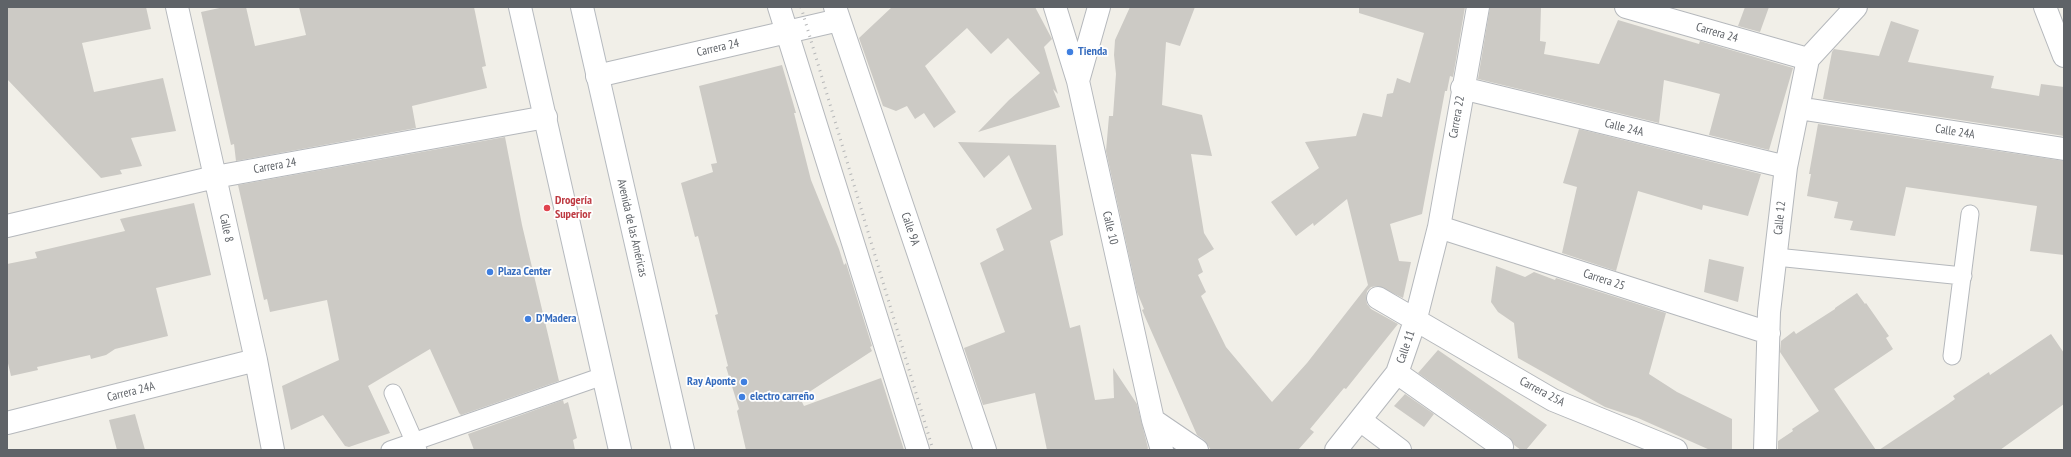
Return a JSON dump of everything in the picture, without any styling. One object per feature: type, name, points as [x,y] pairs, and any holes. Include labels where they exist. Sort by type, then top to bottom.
[{"type":"street","name":"Calle 8","points":[[177,7],[256,360],[273,450]]},
{"type":"street","points":[[520,7],[620,450]]},
{"type":"street","name":"Avenida de las Américas","points":[[582,7],[683,450]]},
{"type":"street","points":[[780,7],[918,450]]},
{"type":"street","name":"Calle 10","points":[[1055,7],[1078,81],[1153,420],[1162,450]]},
{"type":"street","points":[[1078,81],[1099,7]]},
{"type":"street","name":"Carrera 22","points":[[1439,227],[1462,88],[1478,7]]},
{"type":"street","name":"Carrera 24","points":[[1626,7],[1808,59]]},
{"type":"street","points":[[1808,59],[1856,7]]},
{"type":"street","points":[[2045,7],[2064,56]]},
{"type":"street","name":"Carrera 24","points":[[598,76],[787,32],[837,13]]},
{"type":"street","name":"Calle 9A","points":[[837,13],[985,450]]},
{"type":"street","name":"Calle 12","points":[[1765,450],[1769,333],[1776,257],[1786,167],[1808,59]]},
{"type":"street","name":"Calle 24A","points":[[1462,88],[1786,167]]},
{"type":"street","name":"Calle 24A","points":[[1798,108],[2064,149]]},
{"type":"street","name":"Carrera 24","points":[[7,226],[215,177],[546,117]]},
{"type":"street","name":"Calle 11","points":[[1336,450],[1397,373],[1416,318],[1439,227]]},
{"type":"street","name":"Carrera 25","points":[[1439,227],[1769,333]]},
{"type":"street","name":"Carrera 25A","points":[[1378,298],[1416,318],[1552,400],[1676,450]]},
{"type":"street","name":"Carrera 24A","points":[[7,423],[256,360]]},
{"type":"street","points":[[1397,373],[1502,447]]},
{"type":"street","points":[[1153,420],[1197,450]]},
{"type":"street","points":[[1360,420],[1400,450]]},
{"type":"lane","points":[[1952,356],[1970,214]]},
{"type":"lane","points":[[1776,257],[1963,276]]},
{"type":"lane","points":[[390,450],[416,446],[603,376]]},
{"type":"lane","points":[[393,393],[416,446]]},
{"type":"building","points":[[7,7],[146,7],[151,29],[82,43],[94,92],[163,78],[176,131],[131,138],[142,166],[120,170],[122,174],[101,178],[7,79]]},
{"type":"building","points":[[224,7],[246,7],[255,46],[306,35],[299,7],[474,7],[486,66],[482,67],[487,88],[412,106],[416,128],[236,161],[234,144],[231,145],[201,12]]},
{"type":"building","points":[[892,7],[1035,7],[1052,39],[1044,47],[1058,94],[1053,89],[1060,107],[978,132],[1009,100],[1040,73],[1008,38],[991,54],[967,28],[925,66],[956,112],[934,128],[924,113],[915,119],[907,106],[896,111],[883,106],[859,38]]},
{"type":"building","points":[[1130,7],[1195,7],[1180,46],[1166,42],[1162,105],[1202,115],[1212,156],[1191,154],[1204,233],[1214,249],[1198,259],[1203,272],[1198,275],[1206,292],[1201,296],[1226,347],[1272,402],[1307,363],[1368,285],[1347,199],[1314,226],[1313,223],[1296,236],[1271,202],[1319,168],[1305,142],[1356,136],[1363,113],[1382,117],[1387,94],[1393,93],[1397,78],[1410,83],[1424,33],[1359,13],[1359,7],[1465,7],[1453,77],[1450,76],[1447,91],[1445,91],[1422,214],[1390,224],[1399,261],[1411,262],[1403,298],[1378,286],[1371,287],[1367,291],[1367,304],[1371,309],[1398,324],[1346,389],[1344,388],[1310,429],[1314,432],[1298,450],[1211,450],[1204,440],[1197,435],[1142,310],[1144,309],[1137,292],[1106,151],[1109,116],[1113,116],[1116,74],[1114,55],[1115,40]]},
{"type":"building","points":[[1490,7],[1541,7],[1540,41],[1546,42],[1544,54],[1599,64],[1618,20],[1699,44],[1700,41],[1793,68],[1769,150],[1709,135],[1720,94],[1697,88],[1664,80],[1659,123],[1478,79]]},
{"type":"building","points":[[1745,7],[1769,7],[1760,32],[1738,26]]},
{"type":"building","points":[[1891,21],[1919,30],[1908,62],[1994,76],[1991,88],[2039,96],[2041,84],[2064,87],[2064,136],[1823,99],[1832,52],[1834,49],[1879,56]]},
{"type":"building","points":[[782,65],[796,113],[794,113],[811,180],[844,265],[846,263],[872,346],[870,347],[872,351],[800,398],[804,406],[881,378],[904,450],[746,450],[737,411],[739,409],[726,367],[728,366],[715,315],[718,314],[698,236],[695,237],[681,183],[713,172],[711,164],[717,163],[699,86]]},
{"type":"building","points":[[1818,124],[2064,161],[2064,255],[2030,251],[2037,206],[1906,187],[1895,236],[1850,230],[1853,221],[1834,218],[1838,202],[1807,196],[1811,174],[1809,174]]},
{"type":"building","points":[[1579,129],[1761,174],[1748,216],[1703,205],[1702,210],[1638,191],[1616,271],[1562,253],[1577,187],[1563,183]]},
{"type":"building","points":[[505,137],[522,225],[559,381],[461,415],[430,349],[368,386],[390,433],[349,447],[345,446],[323,415],[291,430],[282,386],[339,360],[327,300],[270,312],[267,299],[264,300],[238,185]]},
{"type":"building","points":[[958,142],[1056,145],[1063,235],[1050,241],[1070,328],[1080,325],[1095,400],[1114,398],[1113,368],[1137,404],[1148,448],[1147,450],[1047,450],[1035,393],[983,405],[964,348],[1005,332],[980,263],[1004,250],[996,229],[1032,209],[1009,155],[984,178]]},
{"type":"building","points":[[194,203],[211,275],[156,288],[168,336],[115,349],[106,355],[91,359],[90,355],[37,367],[38,370],[11,376],[7,359],[7,264],[37,258],[35,252],[125,231],[120,219]]},
{"type":"building","points":[[1709,259],[1744,267],[1738,302],[1704,292]]},
{"type":"building","points":[[1496,266],[1525,277],[1534,272],[1555,280],[1556,278],[1666,313],[1649,374],[1677,392],[1732,419],[1732,450],[1710,450],[1638,418],[1605,407],[1518,358],[1514,323],[1498,312],[1491,302]]},
{"type":"building","points":[[1857,293],[1865,304],[1866,303],[1889,336],[1886,338],[1893,349],[1834,389],[1876,450],[1778,450],[1778,441],[1793,431],[1792,429],[1819,411],[1780,352],[1781,341],[1794,331],[1796,334]]},
{"type":"building","points":[[2051,334],[2064,353],[2064,404],[2000,450],[1879,450],[1955,399],[1953,396],[1989,372],[1990,375]]},
{"type":"building","points":[[1438,350],[1547,425],[1526,450],[1521,450],[1514,445],[1509,437],[1418,373]]},
{"type":"building","points":[[1405,394],[1434,414],[1424,427],[1394,406]]},
{"type":"building","points":[[563,400],[564,404],[568,402],[577,438],[573,440],[575,450],[474,450],[468,434]]},
{"type":"building","points":[[135,414],[145,450],[117,450],[109,420]]},
{"type":"railway","points":[[801,7],[933,450]]},
{"type":"place","name":"Tienda","points":[[1070,52]]},
{"type":"place","name":"Drogería Superior","points":[[547,208]]},
{"type":"place","name":"Plaza Center","points":[[490,272]]},
{"type":"place","name":"D'Madera","points":[[528,319]]},
{"type":"place","name":"Ray Aponte","points":[[744,382]]},
{"type":"place","name":"electro carreño","points":[[742,397]]}]
